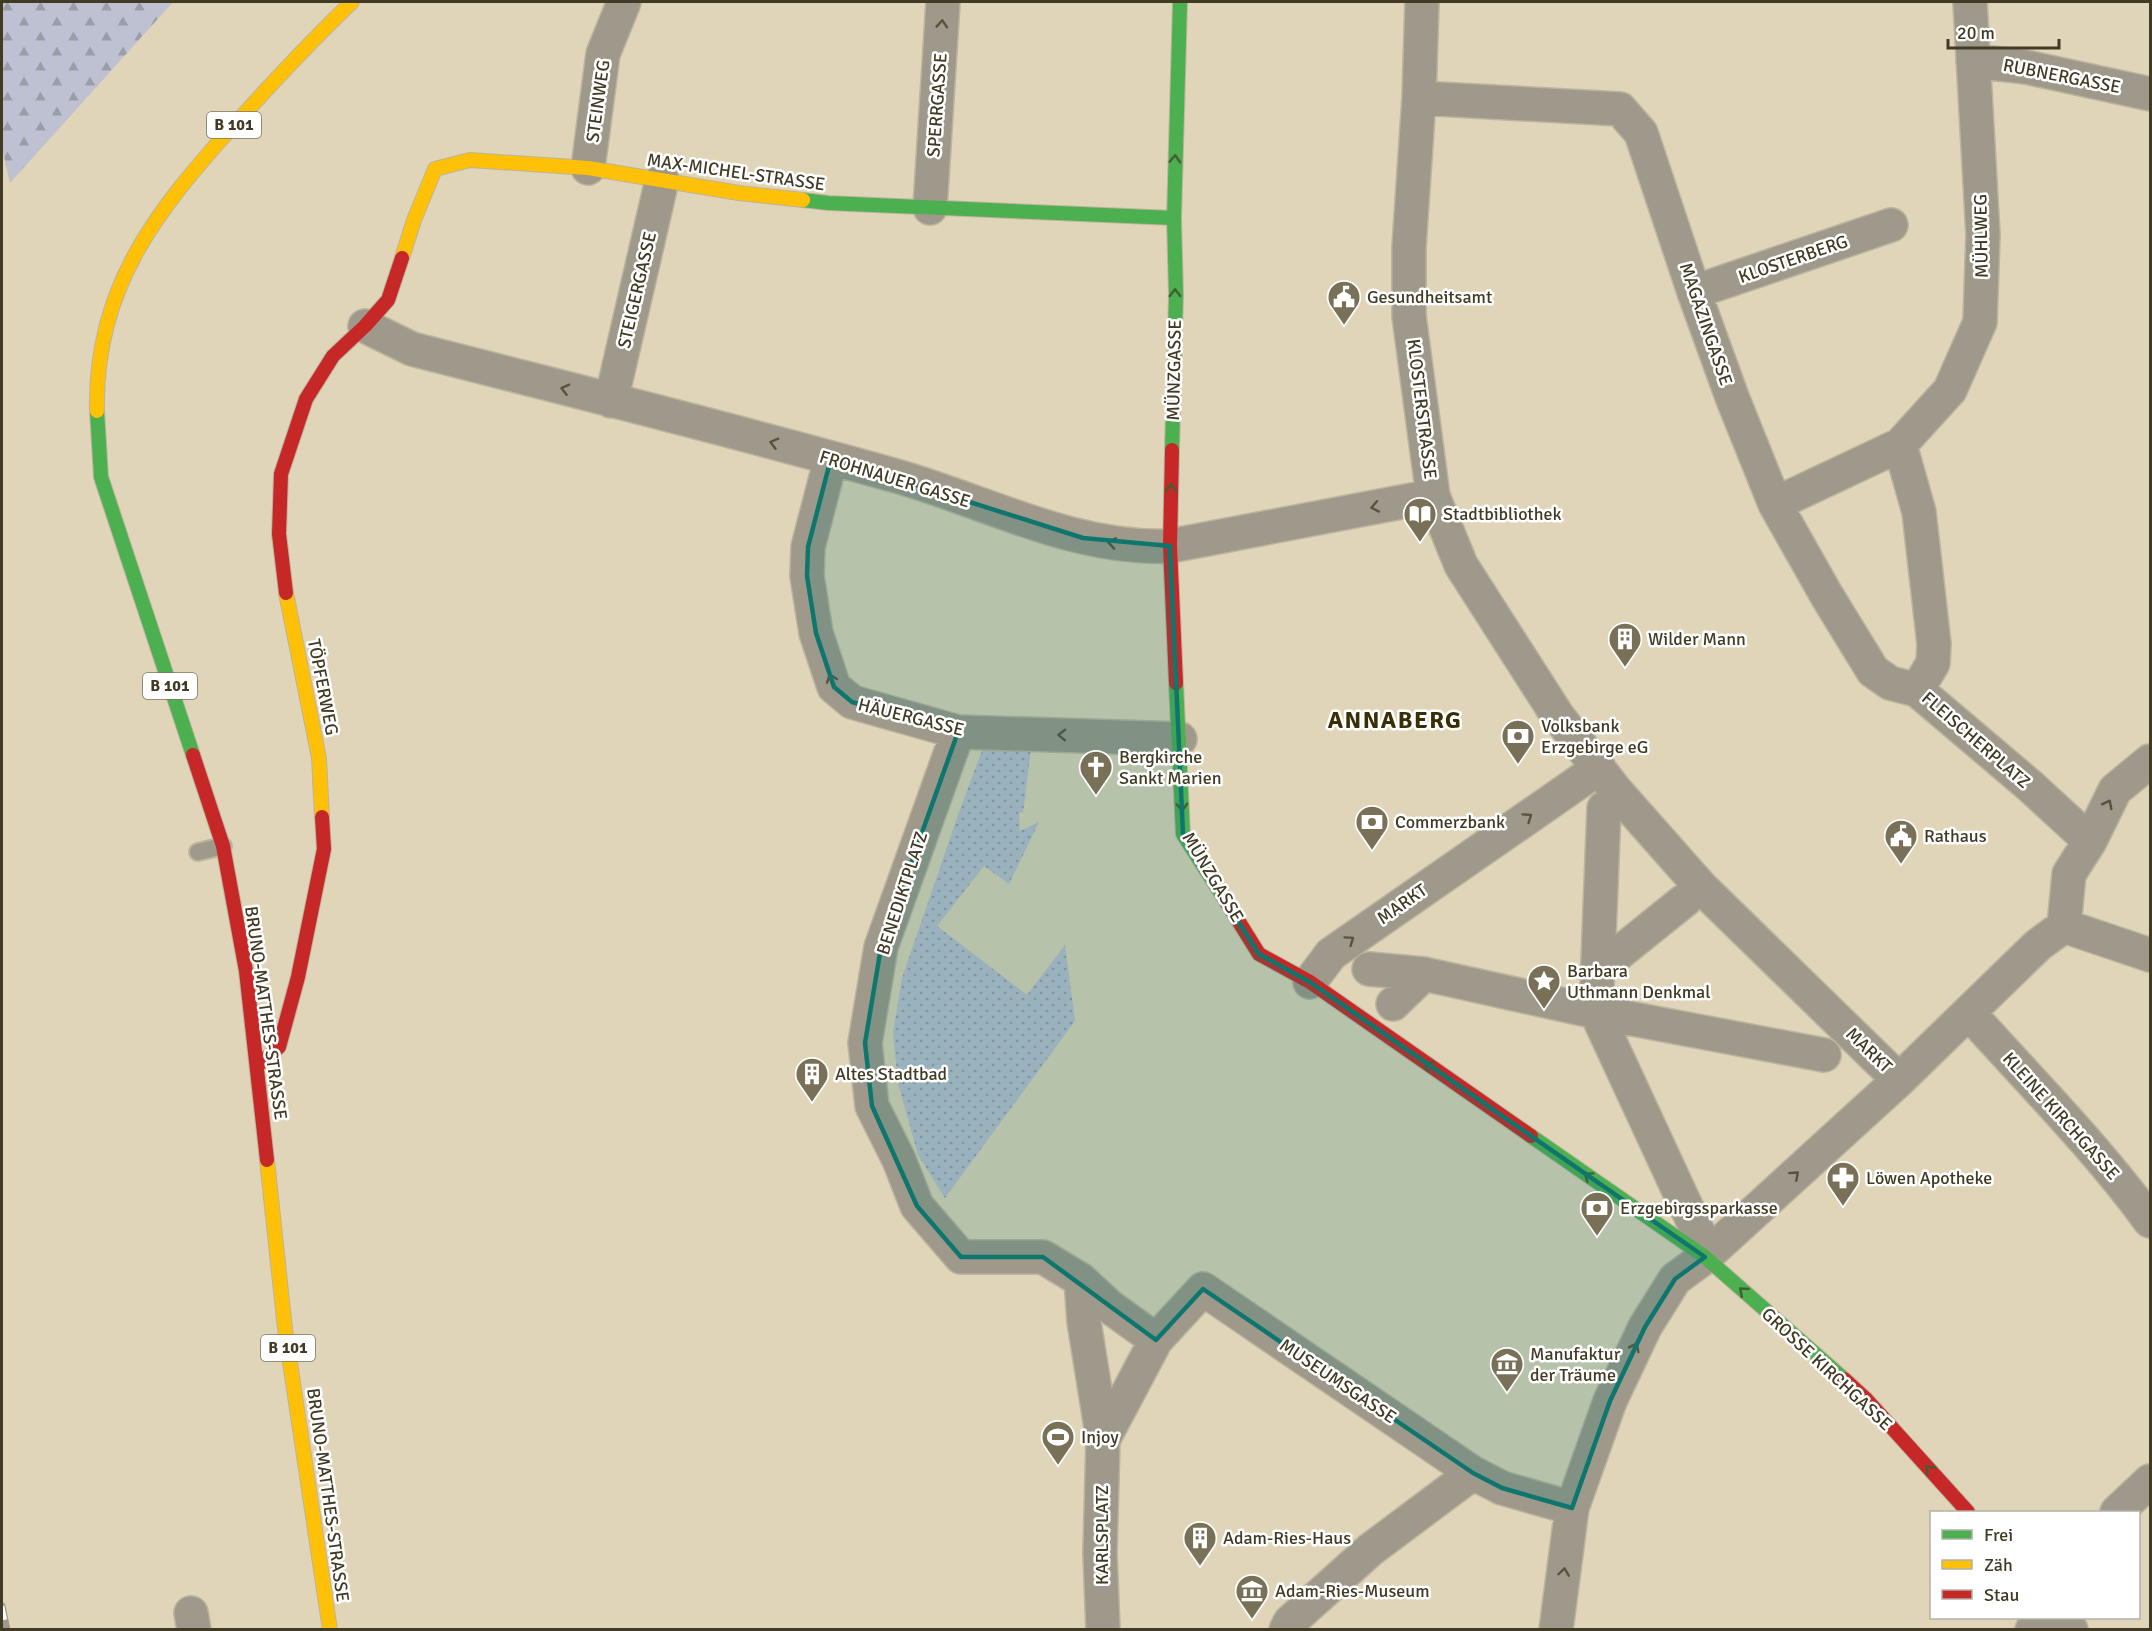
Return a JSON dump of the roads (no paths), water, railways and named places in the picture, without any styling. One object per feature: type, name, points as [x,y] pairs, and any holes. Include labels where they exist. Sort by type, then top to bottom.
[{"type":"street","name":"BRUNO-MATTHES-STRASSE","points":[[330,1629],[285,1329],[246,971],[223,846],[101,477],[96,417],[97,375],[103,336],[111,307],[130,261],[173,195],[300,51],[352,2]]},
{"type":"street","name":"STEINWEG","points":[[588,168],[603,54],[624,2]]},
{"type":"street","name":"SPERRGASSE","points":[[930,208],[943,2]]},
{"type":"street","name":"MÜNZGASSE","points":[[1180,2],[1174,218],[1176,295],[1170,546],[1183,834],[1259,954],[1310,982]]},
{"type":"street","name":"KLOSTERSTRASSE","points":[[1422,2],[1419,98],[1409,247],[1409,316],[1433,495],[1461,565],[1557,715],[1599,768]]},
{"type":"street","name":"MÜHLWEG","points":[[1775,504],[1900,445],[1950,390],[1980,322],[1983,235],[1970,2]]},
{"type":"street","name":"RUBNERGASSE","points":[[1973,62],[2026,67],[2151,94]]},
{"type":"street","name":"MAGAZINGASSE","points":[[1419,98],[1620,109],[1641,133],[1732,398],[1775,504],[1873,671],[1890,683],[1917,690]]},
{"type":"street","name":"MAX-MICHEL-STRASSE","points":[[388,300],[414,220],[435,169],[470,160],[588,168],[739,193],[828,203],[1174,218]]},
{"type":"street","name":"STEIGERGASSE","points":[[611,401],[662,180]]},
{"type":"street","name":"KLOSTERBERG","points":[[1694,292],[1891,225]]},
{"type":"street","name":"TÖPFERWEG","points":[[257,1066],[279,1047],[298,977],[324,849],[319,758],[287,597],[280,545],[281,474],[306,399],[333,357],[388,300]]},
{"type":"street","name":"FROHNAUER GASSE","points":[[365,326],[412,350],[903,478],[1007,515],[1083,538],[1143,548],[1170,546],[1433,495]]},
{"type":"street","name":"FLEISCHERPLATZ","points":[[1900,445],[1919,512],[1934,644],[1932,663],[1917,690],[2029,785],[2090,841]]},
{"type":"street","name":"HÄUERGASSE","points":[[831,458],[808,547],[807,576],[816,633],[834,687],[852,702],[958,732],[1180,739]]},
{"type":"street","name":"BENEDIKTPLATZ","points":[[958,732],[881,947],[864,1043],[872,1106],[899,1160],[916,1206],[961,1257],[1043,1257],[1081,1281]]},
{"type":"street","points":[[1899,1080],[2038,945],[2064,926],[2069,874],[2090,841],[2115,790],[2151,761]]},
{"type":"street","name":"MARKT","points":[[1310,982],[1331,954],[1599,768],[1701,887],[1899,1080],[1702,1245],[1676,1279],[1645,1327],[1610,1401],[1572,1508],[1556,1629]]},
{"type":"street","points":[[1604,808],[1596,1012],[1702,1245]]},
{"type":"street","points":[[1598,970],[1685,900]]},
{"type":"street","points":[[2064,926],[2151,955]]},
{"type":"street","name":"MARKT","points":[[1369,969],[1424,974],[1596,1012],[1824,1055]]},
{"type":"street","points":[[1393,1004],[1424,974]]},
{"type":"street","points":[[1310,982],[1702,1245]]},
{"type":"street","name":"KLEINE KIRCHGASSE","points":[[1969,1013],[2066,1120],[2151,1221]]},
{"type":"street","name":"GROSSE KIRCHGASSE","points":[[1702,1245],[1866,1399],[1967,1511]]},
{"type":"street","points":[[1081,1281],[1110,1308],[1156,1340]]},
{"type":"street","name":"KARLSPLATZ","points":[[1081,1281],[1084,1322],[1103,1440],[1100,1553],[1103,1629]]},
{"type":"street","name":"KARLSPLATZ","points":[[1103,1440],[1156,1340],[1203,1289]]},
{"type":"street","name":"MUSEUMSGASSE","points":[[1203,1289],[1473,1473],[1502,1488],[1572,1508]]},
{"type":"street","points":[[1286,1629],[1290,1622],[1370,1550],[1473,1473]]},
{"type":"street","points":[[2118,1511],[2151,1481]]},
{"type":"lane","points":[[198,852],[223,846]]},
{"type":"railway","points":[[2,1606],[7,1630]]},
{"type":"place","name":"Gesundheitsamt","points":[[1344,326]]},
{"type":"place","name":"Stadtbibliothek","points":[[1420,543]]},
{"type":"place","name":"Wilder Mann","points":[[1625,668]]},
{"type":"place","name":"Volksbank Erzgebirge eG","points":[[1518,765]]},
{"type":"place","name":"Bergkirche Sankt Marien","points":[[1096,796]]},
{"type":"place","name":"Commerzbank","points":[[1372,851]]},
{"type":"place","name":"Rathaus","points":[[1901,865]]},
{"type":"place","name":"Barbara Uthmann Denkmal","points":[[1544,1010]]},
{"type":"place","name":"Altes Stadtbad","points":[[812,1103]]},
{"type":"place","name":"Löwen Apotheke","points":[[1843,1207]]},
{"type":"place","name":"Erzgebirgssparkasse","points":[[1597,1237]]},
{"type":"place","name":"Manufaktur der Träume","points":[[1507,1393]]},
{"type":"place","name":"Injoy","points":[[1058,1466]]},
{"type":"place","name":"Adam-Ries-Haus","points":[[1200,1567]]},
{"type":"place","name":"Adam-Ries-Museum","points":[[1252,1620]]},
{"type":"district","name":"ANNABERG","points":[[1395,720]]}]
